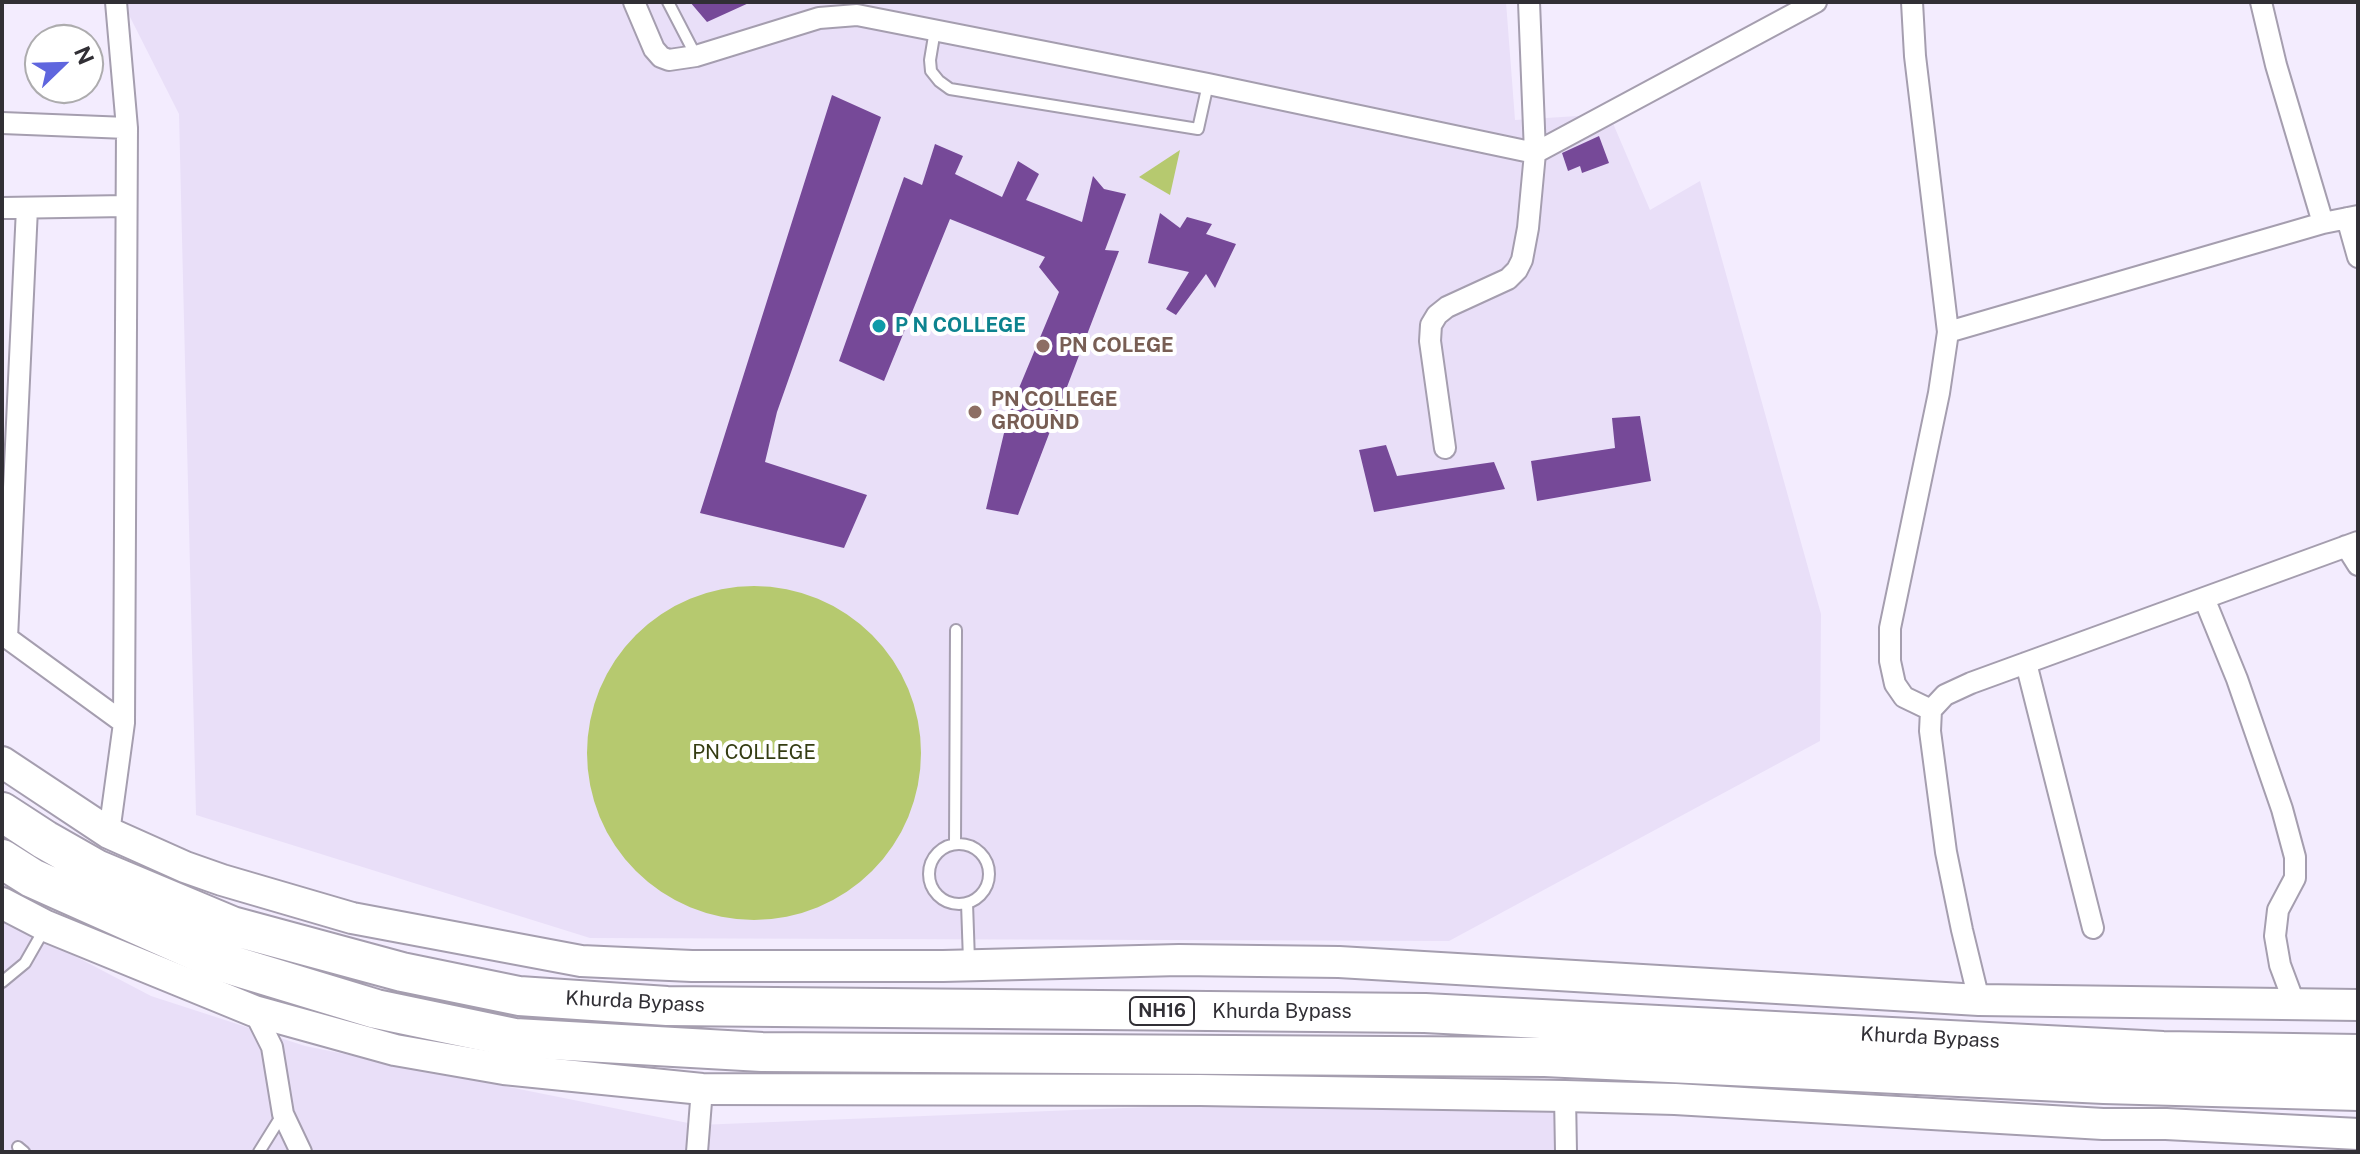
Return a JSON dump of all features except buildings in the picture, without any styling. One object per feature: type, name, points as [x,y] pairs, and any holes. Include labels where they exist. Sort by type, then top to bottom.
[{"type":"highway","name":"Khurda Bypass","points":[[2,812],[96,869],[232,926],[402,972],[519,996],[667,1006],[1425,1013],[2163,1051],[2358,1054]]},
{"type":"highway","name":"Khurda Bypass","points":[[2,859],[32,878],[218,961],[376,1009],[515,1038],[762,1052],[1545,1057],[2104,1084],[2358,1091]]},
{"type":"main road","points":[[2,762],[109,833],[185,867],[267,895],[338,914],[581,961],[692,966],[1179,960],[1339,962],[1979,1000],[2358,1005]]},
{"type":"main road","points":[[2,903],[46,926],[254,1011],[395,1050],[504,1069],[702,1089],[1200,1090],[1565,1096],[2358,1134]]},
{"type":"main road","points":[[2103,1124],[2104,1084]]},
{"type":"street","points":[[109,833],[124,723],[127,128],[116,2]]},
{"type":"street","points":[[634,2],[654,49],[661,57],[681,60],[819,18],[857,15],[1535,153],[1816,2]]},
{"type":"street","points":[[1445,448],[1430,341],[1431,325],[1447,307],[1508,279],[1522,260],[1535,153],[1529,2]]},
{"type":"street","points":[[1912,2],[1915,56],[1948,332],[1939,393],[1890,628],[1890,661],[1895,684],[1904,697],[1931,710]]},
{"type":"street","points":[[2261,2],[2276,65],[2323,223]]},
{"type":"street","points":[[2,123],[127,128]]},
{"type":"street","points":[[2,208],[126,206]]},
{"type":"street","points":[[27,208],[12,316],[5,636],[124,723]]},
{"type":"street","points":[[1948,332],[2352,217],[2358,257]]},
{"type":"street","points":[[1979,1000],[1946,852],[1930,731],[1931,710],[1945,695],[2026,663],[2352,544],[2358,565]]},
{"type":"street","points":[[2204,598],[2237,679],[2282,809],[2295,857],[2295,878],[2278,910],[2275,936],[2280,965],[2295,1005]]},
{"type":"street","points":[[2026,663],[2093,928]]},
{"type":"street","points":[[254,1011],[272,1047],[283,1114],[301,1152]]},
{"type":"street","points":[[697,1152],[702,1089]]},
{"type":"street","points":[[1565,1096],[1566,1152]]},
{"type":"lane","points":[[668,2],[696,56]]},
{"type":"lane","points":[[935,30],[931,71],[950,89],[1198,129],[1208,84]]},
{"type":"lane","points":[[955,844],[956,630]]},
{"type":"lane","points":[[955,844],[973,848],[981,854],[989,872],[983,892],[967,903],[947,901],[933,888],[930,879],[930,870],[938,853],[955,844]]},
{"type":"lane","points":[[967,903],[969,964]]},
{"type":"lane","points":[[2,982],[25,963],[46,926]]},
{"type":"lane","points":[[259,1152],[283,1114]]},
{"type":"shaded area","name":"PN COLLEGE GROUND","points":[[128,2],[1506,2],[1515,120],[1609,114],[1650,210],[1700,181],[1821,614],[1820,741],[1449,941],[590,938],[196,815],[179,114],[128,13]]},
{"type":"shaded area","points":[[2,918],[151,996],[305,1046],[698,1125],[1552,1091],[1562,1152],[2,1152]]},
{"type":"green space","points":[[1180,150],[1170,195],[1139,177]]},
{"type":"green space","name":"PN COLLEGE","points":[[754,586],[787,590],[818,599],[847,614],[872,635],[893,660],[908,689],[917,720],[921,753],[917,786],[908,817],[893,846],[872,871],[847,892],[818,907],[787,916],[754,920],[721,916],[690,907],[661,892],[636,871],[615,846],[600,817],[591,786],[587,753],[591,720],[600,689],[615,660],[636,635],[661,614],[690,599],[721,590]]},
{"type":"place","name":"P N COLLEGE","points":[[879,326]]},
{"type":"place","name":"PN COLEGE","points":[[1043,346]]},
{"type":"place","name":"PN COLLEGE GROUND","points":[[975,412]]}]
